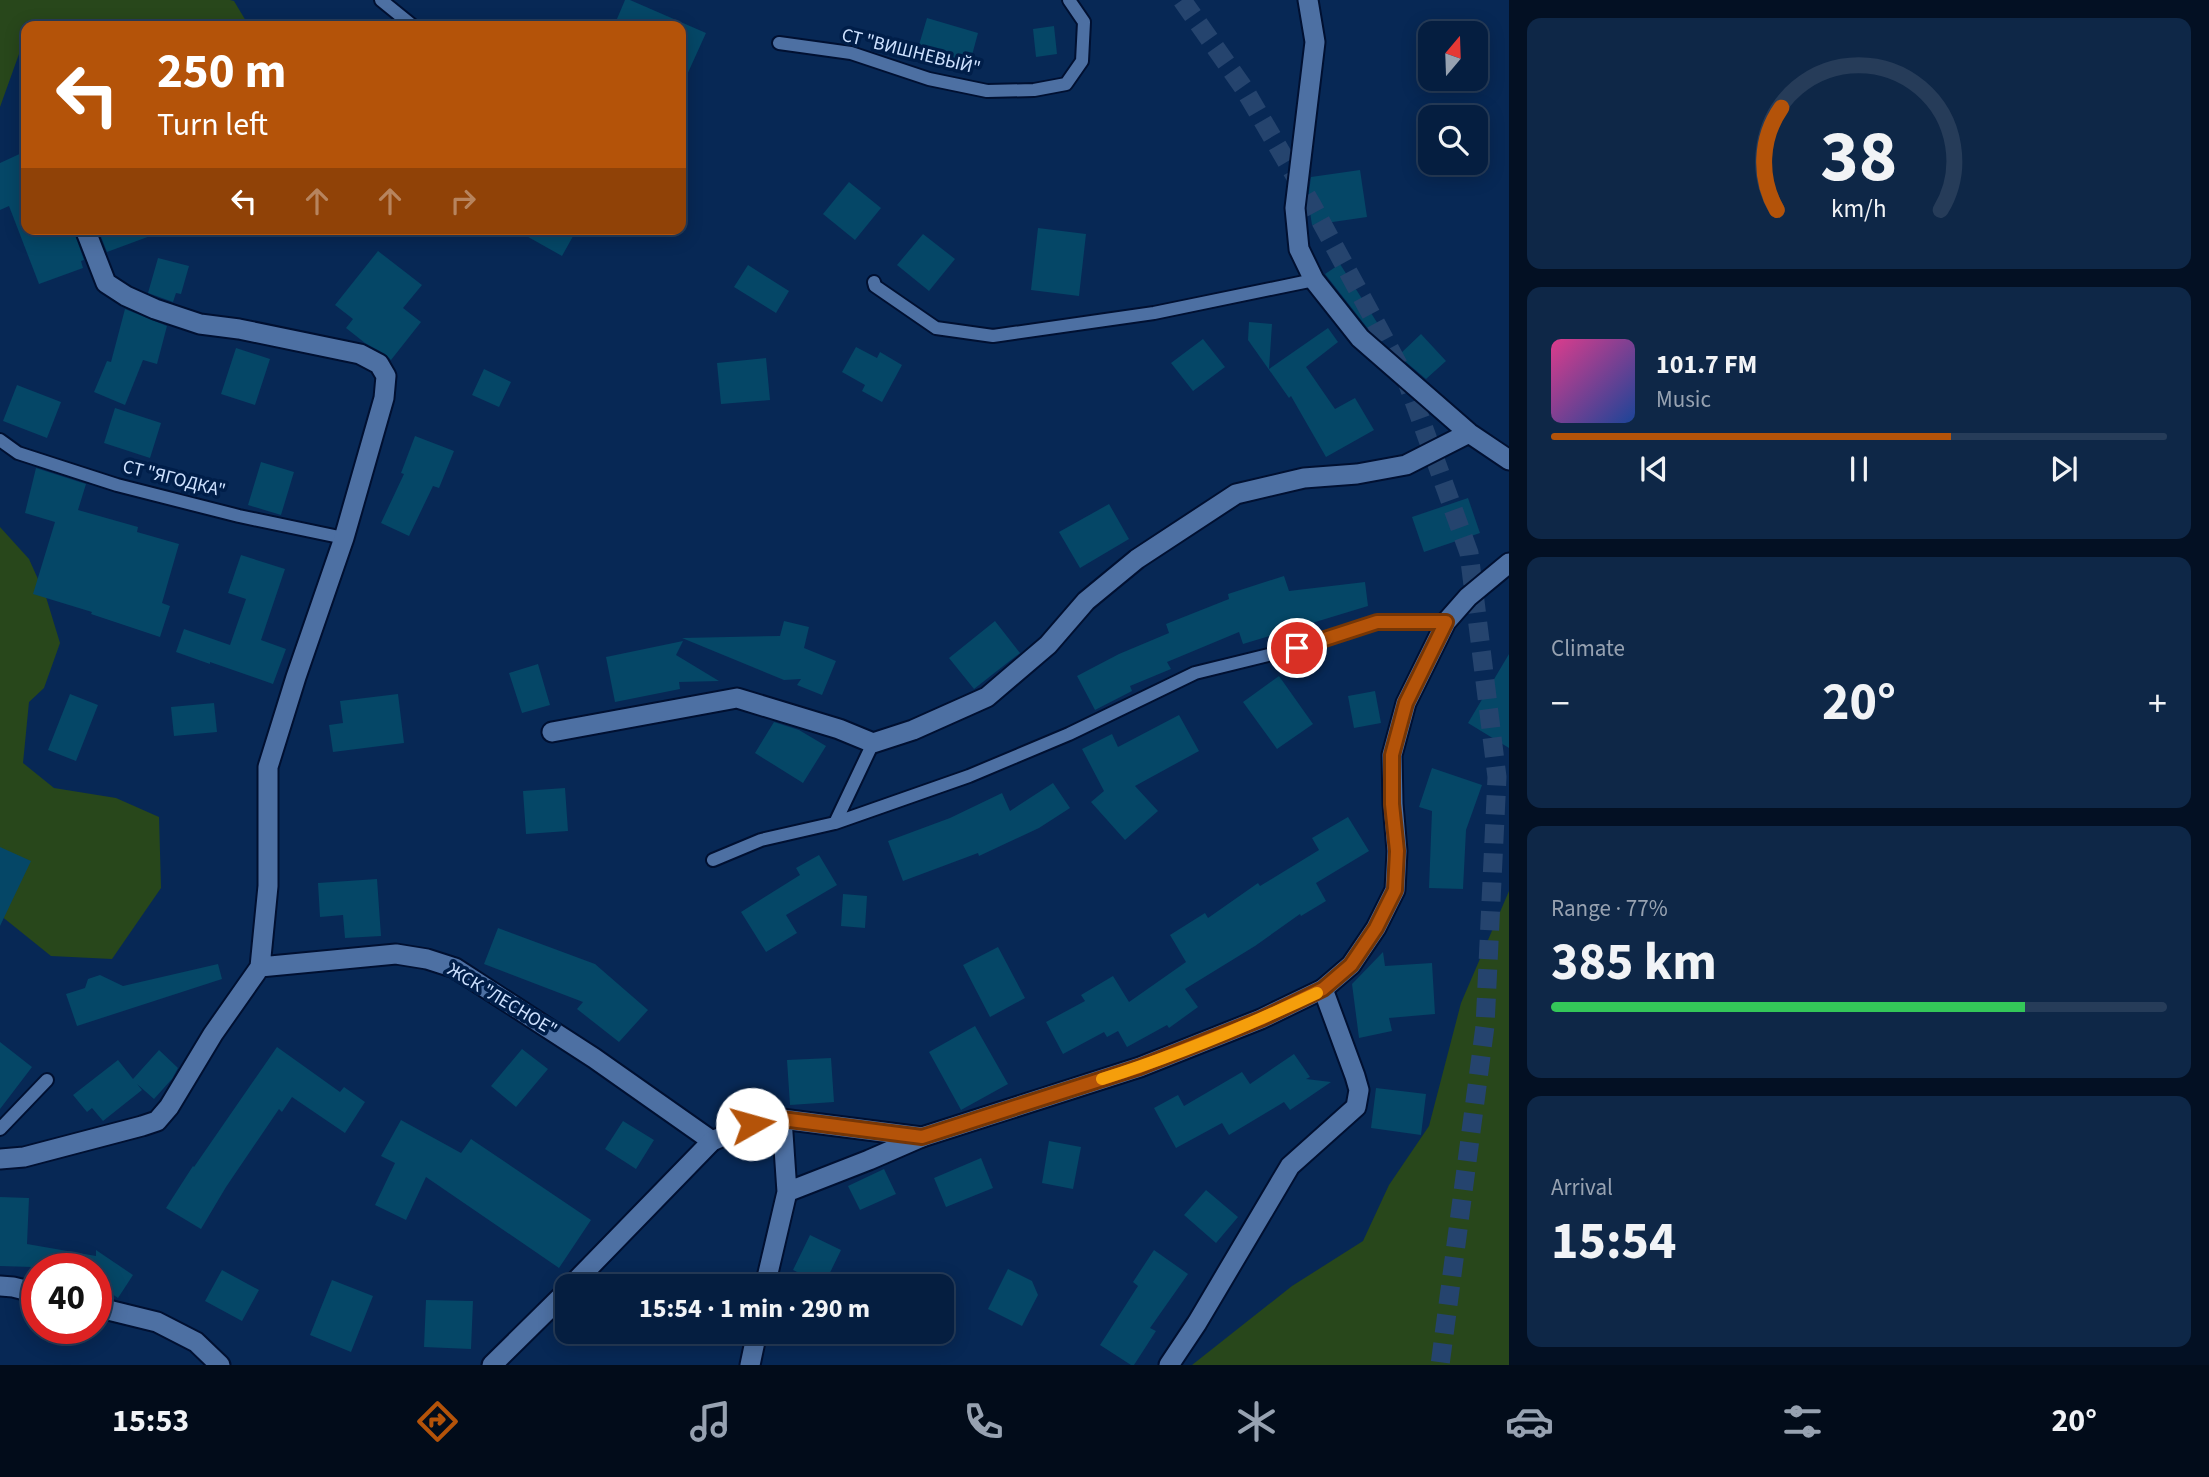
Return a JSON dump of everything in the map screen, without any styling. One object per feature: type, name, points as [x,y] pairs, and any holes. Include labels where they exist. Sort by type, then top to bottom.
[{"type":"street","points":[[1308,0],[1315,42],[1295,208],[1298,248],[1314,280],[1360,338],[1469,433],[1509,460]]},
{"type":"street","points":[[0,1159],[24,1157],[157,1121],[169,1107],[213,1034],[260,967],[268,886],[268,767],[344,538],[384,398],[386,376],[379,364],[360,354],[239,329],[200,324],[126,296],[106,283],[87,235]]},
{"type":"street","points":[[552,732],[737,698],[839,729],[873,743],[913,730],[987,697],[1048,645],[1086,601],[1137,559],[1236,494],[1304,478],[1357,474],[1406,465],[1469,433]]},
{"type":"street","points":[[787,1192],[922,1137],[1140,1067],[1261,1019],[1323,989],[1351,965],[1376,928],[1395,890],[1397,851],[1392,804],[1392,755],[1406,703],[1446,622],[1468,597],[1509,563]]},
{"type":"street","name":"ЖСК \"ЛЕСНОЕ\"","points":[[260,967],[396,954],[427,959],[455,968],[594,1058],[712,1141]]},
{"type":"street","points":[[1169,1365],[1197,1323],[1290,1166],[1356,1107],[1359,1090],[1356,1076],[1323,989]]},
{"type":"street","points":[[583,1274],[712,1141],[752,1124],[782,1119],[922,1137]]},
{"type":"street","points":[[768,1274],[787,1192],[782,1119]]},
{"type":"street","points":[[0,1286],[21,1289]]},
{"type":"street","points":[[492,1365],[555,1303]]},
{"type":"street","points":[[112,1311],[157,1322],[196,1342],[220,1365]]},
{"type":"street","points":[[750,1365],[754,1344]]},
{"type":"lane","points":[[381,0],[407,21]]},
{"type":"lane","name":"СТ \"ВИШНЕВЫЙ\"","points":[[779,43],[851,54],[929,79],[987,91],[1034,90],[1066,84],[1082,61],[1084,22],[1069,0]]},
{"type":"lane","points":[[874,282],[875,286],[936,328],[993,336],[1154,313],[1314,280]]},
{"type":"lane","name":"СТ \"ЯГОДКА\"","points":[[0,440],[18,453],[117,485],[239,516],[344,538]]},
{"type":"lane","points":[[713,860],[761,840],[835,823],[969,776],[1069,734],[1195,673],[1297,648],[1377,622],[1446,622]]},
{"type":"lane","points":[[835,823],[873,743]]},
{"type":"lane","points":[[0,1129],[47,1080]]},
{"type":"green space","points":[[0,0],[230,0],[234,1],[246,21],[21,21],[21,53],[0,107]]},
{"type":"green space","points":[[0,527],[29,559],[46,597],[60,643],[44,688],[29,702],[23,763],[54,788],[116,798],[159,817],[161,888],[112,959],[51,956],[0,915]]},
{"type":"green space","points":[[1509,891],[1509,1365],[1192,1365],[1292,1286],[1363,1241],[1389,1185],[1429,1126],[1461,1003]]},
{"type":"building","points":[[625,0],[630,0],[678,21],[616,21]]},
{"type":"building","points":[[927,18],[978,33],[968,70],[916,55]]},
{"type":"building","points":[[686,24],[706,33],[686,77]]},
{"type":"building","points":[[1054,26],[1057,54],[1036,57],[1033,29]]},
{"type":"building","points":[[21,153],[21,235],[75,235],[84,260],[81,261],[83,268],[39,284],[9,206],[0,210],[0,163]]},
{"type":"building","points":[[1360,170],[1367,217],[1312,225],[1308,199],[1311,177]]},
{"type":"building","points":[[849,182],[881,208],[855,240],[823,214]]},
{"type":"building","points":[[1038,228],[1086,234],[1079,296],[1031,290]]},
{"type":"building","points":[[923,234],[955,259],[929,291],[897,265]]},
{"type":"building","points":[[100,235],[153,235],[107,252]]},
{"type":"building","points":[[525,235],[574,235],[562,256]]},
{"type":"building","points":[[378,251],[422,285],[403,308],[421,322],[391,360],[346,328],[353,319],[335,305]]},
{"type":"building","points":[[158,258],[189,266],[181,294],[176,293],[173,302],[148,293]]},
{"type":"building","points":[[1340,264],[1378,324],[1369,330],[1325,274]]},
{"type":"building","points":[[748,265],[789,291],[776,313],[734,287]]},
{"type":"building","points":[[125,309],[167,326],[157,364],[143,360],[125,405],[94,392],[107,361],[111,362]]},
{"type":"building","points":[[1249,322],[1272,324],[1269,369],[1328,328],[1338,342],[1306,367],[1335,409],[1355,398],[1374,430],[1326,457],[1291,396],[1289,398],[1248,340]]},
{"type":"building","points":[[1421,334],[1446,361],[1426,379],[1400,357]]},
{"type":"building","points":[[1203,339],[1225,367],[1193,391],[1171,363]]},
{"type":"building","points":[[856,347],[877,358],[880,352],[902,365],[882,402],[862,391],[865,385],[842,372]]},
{"type":"building","points":[[236,348],[270,359],[255,405],[221,394]]},
{"type":"building","points":[[766,358],[770,400],[721,404],[717,363]]},
{"type":"building","points":[[484,369],[511,382],[499,407],[472,395]]},
{"type":"building","points":[[17,385],[61,402],[47,438],[3,421]]},
{"type":"building","points":[[115,408],[161,423],[150,458],[104,443]]},
{"type":"building","points":[[415,436],[454,451],[439,488],[433,486],[409,536],[381,523],[404,474],[401,473]]},
{"type":"building","points":[[261,462],[294,472],[281,515],[248,505]]},
{"type":"building","points":[[36,468],[86,484],[78,510],[138,527],[137,532],[179,544],[162,603],[170,606],[160,637],[33,594],[55,522],[25,513]]},
{"type":"building","points":[[1468,498],[1480,533],[1424,552],[1412,517]]},
{"type":"building","points":[[1109,504],[1129,539],[1080,568],[1059,532]]},
{"type":"building","points":[[241,555],[285,569],[261,640],[286,649],[273,684],[176,652],[184,629],[230,645],[246,599],[228,593]]},
{"type":"building","points":[[1284,576],[1289,591],[1365,582],[1368,606],[1243,644],[1239,632],[1167,662],[1171,669],[1130,686],[1132,691],[1095,710],[1077,676],[1119,654],[1169,633],[1166,624],[1229,599],[1228,594]]},
{"type":"building","points":[[784,621],[809,627],[804,648],[836,661],[822,695],[797,685],[801,679],[784,680],[682,638],[780,636]]},
{"type":"building","points":[[995,621],[1020,653],[974,689],[949,658]]},
{"type":"building","points":[[683,641],[676,655],[719,681],[679,682],[680,689],[615,702],[606,657]]},
{"type":"building","points":[[1509,654],[1509,748],[1468,723]]},
{"type":"building","points":[[538,664],[550,705],[522,713],[509,673]]},
{"type":"building","points":[[1279,676],[1313,724],[1277,749],[1243,702]]},
{"type":"building","points":[[1375,691],[1381,723],[1354,728],[1348,696]]},
{"type":"building","points":[[70,694],[98,705],[76,761],[48,750]]},
{"type":"building","points":[[398,694],[404,743],[333,752],[329,725],[343,723],[340,701]]},
{"type":"building","points":[[214,703],[217,732],[174,736],[171,707]]},
{"type":"building","points":[[1179,715],[1199,751],[1135,786],[1158,811],[1125,840],[1091,802],[1104,791],[1082,749],[1112,734],[1118,747]]},
{"type":"building","points":[[774,722],[799,730],[826,746],[803,783],[755,753]]},
{"type":"building","points":[[1432,768],[1482,785],[1466,830],[1463,889],[1429,888],[1432,811],[1419,807]]},
{"type":"building","points":[[1053,783],[1070,808],[1039,828],[979,856],[978,853],[903,881],[888,841],[950,818],[1002,793],[1010,811]]},
{"type":"building","points":[[565,788],[568,831],[526,834],[523,791]]},
{"type":"building","points":[[1348,817],[1369,851],[1316,883],[1326,901],[1301,916],[1300,914],[1255,946],[1185,989],[1198,1007],[1169,1028],[1167,1025],[1127,1047],[1118,1031],[1107,1037],[1104,1032],[1063,1054],[1046,1022],[1085,1001],[1081,995],[1113,976],[1129,1002],[1186,962],[1170,935],[1205,913],[1208,918],[1258,883],[1260,886],[1319,850],[1312,838]]},
{"type":"building","points":[[0,847],[31,861],[0,926]]},
{"type":"building","points":[[819,855],[837,885],[786,915],[797,933],[766,952],[741,912],[800,875],[796,868]]},
{"type":"building","points":[[377,879],[381,936],[345,938],[343,915],[320,917],[318,883]]},
{"type":"building","points":[[843,894],[867,896],[865,928],[841,926]]},
{"type":"building","points":[[498,928],[595,964],[648,1010],[619,1042],[577,1009],[583,1002],[484,964]]},
{"type":"building","points":[[998,947],[1025,998],[990,1017],[963,965]]},
{"type":"building","points":[[1383,952],[1385,966],[1432,963],[1435,1014],[1389,1018],[1392,1031],[1359,1038],[1352,984]]},
{"type":"building","points":[[218,964],[222,979],[77,1026],[66,994],[85,988],[88,979],[100,975],[123,986]]},
{"type":"building","points":[[975,1026],[1008,1084],[961,1110],[929,1052]]},
{"type":"building","points":[[0,1042],[32,1067],[0,1109]]},
{"type":"building","points":[[277,1047],[340,1092],[344,1087],[365,1102],[345,1133],[292,1097],[282,1112],[279,1109],[201,1229],[166,1208]]},
{"type":"building","points":[[522,1049],[548,1069],[516,1107],[491,1086]]},
{"type":"building","points":[[159,1050],[178,1068],[154,1099],[137,1084],[142,1090],[103,1121],[92,1108],[87,1112],[73,1095],[118,1060],[133,1079]]},
{"type":"building","points":[[1294,1054],[1310,1077],[1306,1079],[1331,1082],[1290,1110],[1284,1102],[1229,1135],[1222,1123],[1176,1148],[1154,1108],[1178,1095],[1184,1106],[1242,1072],[1250,1084]]},
{"type":"building","points":[[831,1058],[834,1102],[790,1105],[787,1060]]},
{"type":"building","points":[[1376,1088],[1426,1094],[1421,1135],[1371,1128]]},
{"type":"building","points":[[401,1120],[461,1153],[471,1139],[591,1220],[559,1268],[426,1177],[406,1220],[375,1205],[395,1163],[381,1156]]},
{"type":"building","points":[[623,1121],[654,1140],[636,1169],[605,1149]]},
{"type":"building","points":[[1049,1141],[1081,1147],[1073,1189],[1042,1183]]},
{"type":"building","points":[[981,1158],[993,1188],[946,1207],[934,1178]]},
{"type":"building","points":[[884,1169],[896,1194],[860,1210],[848,1186]]},
{"type":"building","points":[[1206,1190],[1238,1217],[1216,1243],[1184,1215]]},
{"type":"building","points":[[0,1197],[29,1198],[27,1244],[79,1253],[21,1253],[21,1267],[0,1266]]},
{"type":"building","points":[[810,1235],[841,1250],[829,1274],[801,1274],[793,1270]]},
{"type":"building","points":[[1154,1250],[1188,1274],[1150,1328],[1156,1331],[1134,1365],[1131,1365],[1100,1345],[1138,1286],[1133,1282]]},
{"type":"building","points":[[112,1261],[133,1275],[118,1298],[112,1294]]},
{"type":"building","points":[[1008,1269],[1032,1281],[1038,1295],[1022,1326],[988,1309]]},
{"type":"building","points":[[222,1270],[259,1290],[242,1321],[205,1301]]},
{"type":"building","points":[[332,1280],[373,1296],[351,1352],[310,1335]]},
{"type":"building","points":[[426,1300],[473,1301],[471,1349],[424,1347]]},
{"type":"tunnel","points":[[1182,0],[1243,87],[1312,205],[1406,379],[1469,553],[1497,777],[1485,1026],[1440,1365]]},
{"type":"slow traffic","points":[[1102,1079],[1140,1067],[1261,1019],[1317,993]]},
{"type":"route","points":[[752,1124],[782,1119],[922,1137],[1140,1067],[1261,1019],[1323,989],[1351,965],[1376,928],[1395,890],[1397,851],[1392,804],[1392,755],[1406,703],[1446,622],[1377,622],[1297,648]]}]
